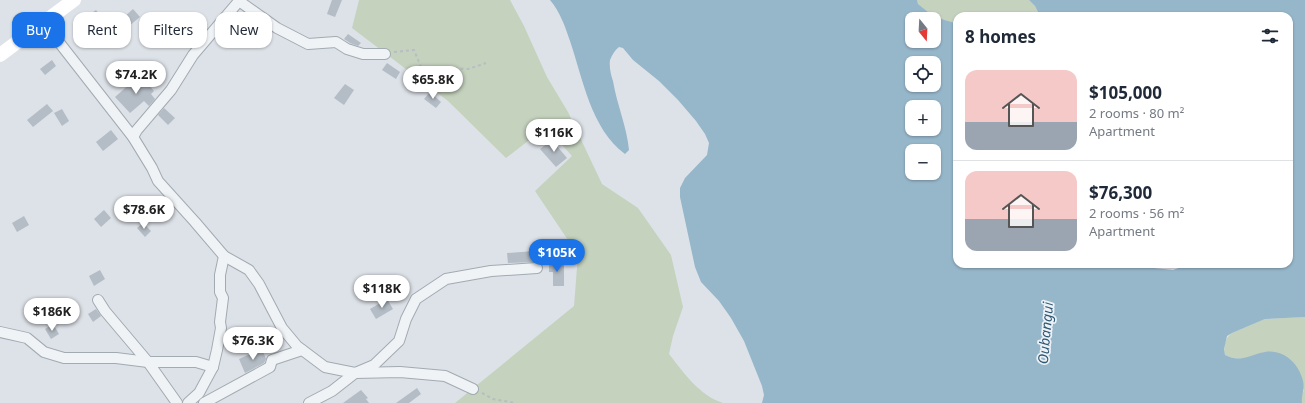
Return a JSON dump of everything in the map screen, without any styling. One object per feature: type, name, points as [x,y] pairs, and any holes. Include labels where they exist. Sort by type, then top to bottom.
[{"type":"main road","points":[[58,12],[74,0]]},
{"type":"main road","points":[[0,55],[12,46]]},
{"type":"street","points":[[133,138],[137,130],[171,90],[193,55],[239,1],[277,28],[308,44],[336,42],[347,49],[363,54],[385,54]]},
{"type":"street","points":[[63,48],[133,138],[152,168],[158,181],[196,222],[224,256],[249,270],[259,284],[282,328],[297,346],[325,367],[355,373],[400,372],[445,376],[473,389]]},
{"type":"street","points":[[188,403],[199,393],[213,366],[221,328],[220,322],[223,298],[220,292],[220,275],[224,256]]},
{"type":"street","points":[[309,403],[332,392],[355,373],[374,365],[399,341],[406,319],[416,299],[446,279],[491,271],[537,268]]},
{"type":"street","points":[[98,300],[105,311],[148,362],[177,403]]},
{"type":"street","points":[[0,332],[26,338],[44,352],[64,358],[116,358],[148,362],[196,362],[213,366]]},
{"type":"street","points":[[204,403],[270,367],[272,360],[302,350]]},
{"type":"path","points":[[385,54],[414,50],[421,67],[468,69],[486,63]]},
{"type":"path","points":[[473,389],[492,399],[515,403]]},
{"type":"green space","points":[[359,0],[510,0],[524,26],[547,77],[568,112],[602,184],[638,208],[671,255],[683,307],[673,336],[669,354],[686,376],[699,389],[723,403],[455,403],[574,306],[578,255],[535,191],[572,156],[546,127],[506,158],[448,101],[352,28]]},
{"type":"green space","points":[[917,0],[1029,0],[1038,12],[953,12],[953,22],[941,19],[941,12],[927,11],[918,4]]},
{"type":"green space","points":[[1305,317],[1305,403],[1302,403],[1302,395],[1304,390],[1265,352],[1250,357],[1240,358],[1225,355],[1225,343],[1232,333],[1265,319]]},
{"type":"water","name":"Oubangui","points":[[550,0],[917,0],[918,4],[929,12],[905,12],[905,48],[941,48],[941,19],[953,22],[953,268],[1154,268],[1173,270],[1179,268],[1293,268],[1293,12],[1038,12],[1029,0],[1305,0],[1305,317],[1265,319],[1227,336],[1224,349],[1225,355],[1236,358],[1245,358],[1265,352],[1272,352],[1284,355],[1290,359],[1298,369],[1303,381],[1304,387],[1302,403],[762,403],[764,395],[762,386],[744,341],[719,301],[701,282],[695,267],[680,197],[680,188],[685,178],[707,155],[709,143],[705,134],[678,100],[659,81],[633,60],[623,48],[619,47],[610,60],[610,65],[628,141],[629,150],[625,154],[613,144],[596,117],[584,87],[566,30],[559,14]]},
{"type":"building","points":[[332,0],[342,0],[335,17],[327,14]]},
{"type":"building","points":[[133,9],[139,16],[139,18],[131,24],[131,12],[130,12]]},
{"type":"building","points":[[348,34],[361,43],[358,46],[344,39]]},
{"type":"building","points":[[52,60],[56,66],[45,75],[40,69]]},
{"type":"building","points":[[387,63],[400,72],[396,79],[382,70]]},
{"type":"building","points":[[140,75],[154,91],[151,94],[155,99],[149,106],[144,101],[130,113],[115,97]]},
{"type":"building","points":[[345,84],[354,90],[344,105],[334,98]]},
{"type":"building","points":[[430,92],[441,102],[436,108],[424,99]]},
{"type":"building","points":[[47,104],[53,111],[33,127],[27,120]]},
{"type":"building","points":[[164,108],[175,118],[168,125],[158,115]]},
{"type":"building","points":[[62,109],[69,121],[62,126],[54,113]]},
{"type":"building","points":[[111,130],[118,139],[103,151],[96,142]]},
{"type":"building","points":[[552,140],[567,158],[556,167],[540,149]]},
{"type":"building","points":[[104,210],[111,218],[101,227],[94,219]]},
{"type":"building","points":[[24,216],[29,225],[17,232],[12,223]]},
{"type":"building","points":[[143,223],[151,231],[145,237],[137,228]]},
{"type":"building","points":[[535,251],[536,262],[508,263],[507,253]]},
{"type":"building","points":[[549,262],[564,263],[564,286],[553,286],[553,272],[549,272]]},
{"type":"building","points":[[100,270],[105,279],[94,286],[89,276]]},
{"type":"building","points":[[387,299],[393,309],[376,319],[370,309]]},
{"type":"building","points":[[96,309],[101,316],[93,322],[88,314]]},
{"type":"building","points":[[53,324],[59,334],[51,339],[45,329]]},
{"type":"building","points":[[262,349],[266,359],[264,363],[245,373],[239,359]]},
{"type":"building","points":[[417,388],[421,394],[409,403],[396,403]]},
{"type":"building","points":[[361,390],[368,398],[366,399],[369,403],[343,403]]}]
